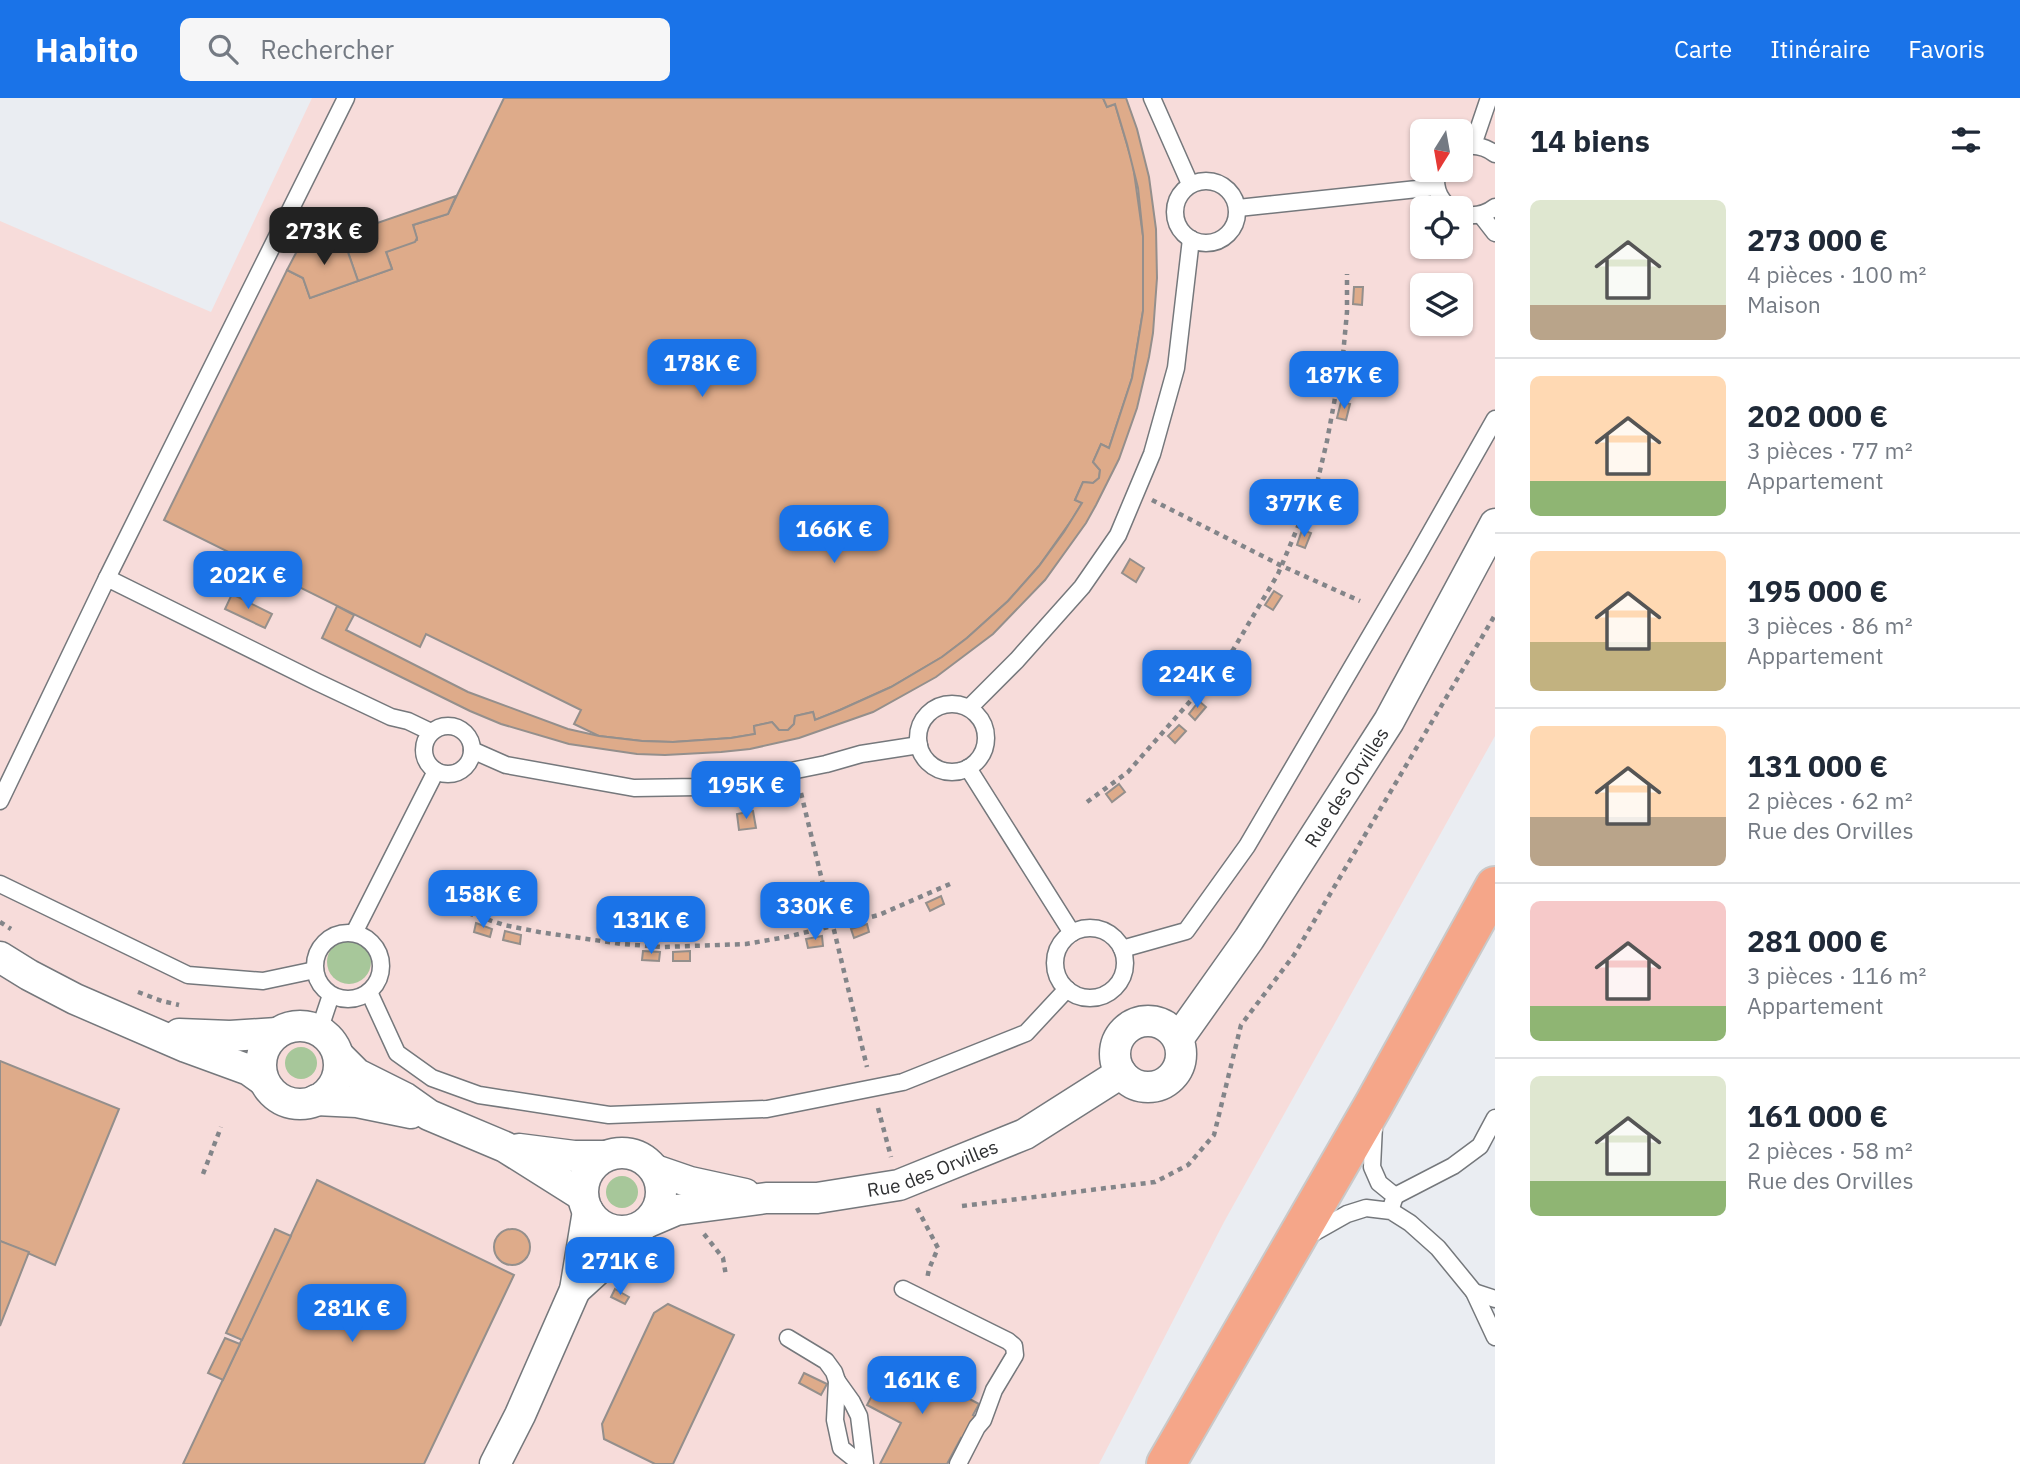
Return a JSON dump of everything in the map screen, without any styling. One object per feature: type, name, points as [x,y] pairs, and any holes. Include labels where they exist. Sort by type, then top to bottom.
[{"type":"main road","points":[[1166,1464],[1374,1104],[1495,886]]},
{"type":"street","name":"Rue des Orvilles","points":[[1178,1039],[1250,939],[1389,721],[1495,524]]},
{"type":"street","points":[[6,943],[29,975],[75,999],[186,1047],[249,1070],[263,1080]]},
{"type":"street","points":[[1143,1021],[1154,1021],[1172,1030],[1182,1049],[1177,1071],[1170,1079],[1161,1085],[1139,1086],[1121,1073],[1116,1063],[1115,1051],[1124,1031],[1143,1021]]},
{"type":"street","points":[[339,1056],[336,1080],[330,1091],[307,1104],[281,1100],[270,1091],[263,1080],[260,1066],[262,1053],[268,1041],[277,1033],[290,1026],[303,1025],[320,1031],[334,1044],[339,1056],[357,1074],[405,1098],[429,1115],[505,1147],[586,1203]]},
{"type":"street","points":[[154,1032],[214,1036],[277,1033]]},
{"type":"street","name":"Rue des Orvilles","points":[[639,1226],[676,1210],[766,1199],[817,1198],[899,1185],[1025,1134],[1121,1073]]},
{"type":"street","points":[[316,1100],[357,1102],[429,1115]]},
{"type":"street","points":[[505,1147],[574,1156],[606,1156],[617,1153],[639,1156],[648,1162],[660,1180],[661,1203],[655,1214],[615,1246],[598,1269],[575,1290]]},
{"type":"street","points":[[606,1156],[591,1168],[583,1186],[586,1203],[601,1226],[621,1231],[639,1226]]},
{"type":"street","name":"Rue des Orvilles","points":[[655,1170],[690,1182],[766,1199]]},
{"type":"street","points":[[495,1464],[520,1415],[575,1290],[586,1203]]},
{"type":"lane","points":[[0,801],[107,578],[346,98]]},
{"type":"lane","points":[[1152,98],[1190,184]]},
{"type":"lane","points":[[1474,131],[1489,98]]},
{"type":"lane","points":[[1474,146],[1483,147],[1495,154]]},
{"type":"lane","points":[[1200,181],[1220,183],[1235,198],[1238,208],[1234,227],[1227,235],[1210,243],[1191,239],[1183,233],[1175,217],[1178,198],[1183,190],[1200,181]]},
{"type":"lane","points":[[1437,182],[1439,196]]},
{"type":"lane","points":[[1238,208],[1436,187]]},
{"type":"lane","points":[[1488,211],[1495,233]]},
{"type":"lane","points":[[969,708],[1017,660],[1082,587],[1118,535],[1152,454],[1176,368],[1191,239]]},
{"type":"lane","points":[[1122,949],[1186,931],[1247,846],[1495,419]]},
{"type":"lane","points":[[107,578],[317,682],[391,717],[408,721],[431,732]]},
{"type":"lane","points":[[958,704],[969,708],[983,723],[986,744],[983,754],[968,768],[948,772],[938,769],[929,763],[919,746],[921,723],[936,707],[958,704]]},
{"type":"lane","points":[[445,726],[461,730],[467,735],[472,750],[466,765],[452,774],[436,771],[426,760],[424,753],[426,738],[431,732],[445,726]]},
{"type":"lane","points":[[472,750],[506,765],[634,788],[698,787],[826,764],[862,754],[919,746]]},
{"type":"lane","points":[[968,768],[1072,933]]},
{"type":"lane","points":[[354,933],[436,771]]},
{"type":"lane","points":[[0,884],[188,975],[263,981],[315,970]]},
{"type":"lane","points":[[1083,929],[1106,932],[1122,949],[1125,970],[1115,988],[1107,994],[1086,998],[1076,995],[1060,981],[1055,960],[1058,949],[1072,933],[1083,929]]},
{"type":"lane","points":[[354,933],[373,944],[379,953],[381,964],[376,985],[369,992],[351,1000],[331,995],[323,989],[317,980],[315,960],[325,942],[334,936],[354,933]]},
{"type":"lane","points":[[369,992],[397,1053],[432,1078],[479,1095],[608,1115],[767,1109],[903,1082],[1026,1033],[1067,989]]},
{"type":"lane","points":[[320,1031],[331,995]]},
{"type":"lane","points":[[1374,1104],[1372,1167],[1379,1183],[1410,1223],[1438,1248],[1474,1292],[1495,1337]]},
{"type":"lane","points":[[1294,1244],[1347,1214],[1393,1203],[1453,1166],[1480,1146],[1495,1118]]},
{"type":"lane","points":[[903,1289],[1008,1340],[1014,1346],[1015,1355],[958,1464]]},
{"type":"lane","points":[[1474,1292],[1495,1299]]},
{"type":"lane","points":[[788,1338],[826,1361],[852,1402],[859,1416],[863,1464]]},
{"type":"lane","points":[[837,1381],[835,1420],[841,1447],[863,1464]]},
{"type":"path","points":[[1087,802],[1128,772],[1207,682],[1233,650],[1282,566],[1318,479],[1327,440],[1343,355],[1347,274]]},
{"type":"path","points":[[1136,492],[1282,566],[1360,601]]},
{"type":"path","points":[[962,1206],[1155,1182],[1188,1165],[1214,1135],[1241,1025],[1294,955],[1495,615]]},
{"type":"path","points":[[801,793],[867,1072]]},
{"type":"path","points":[[459,910],[504,925],[622,944],[663,947],[746,944],[879,915],[950,884]]},
{"type":"path","points":[[0,922],[6,943]]},
{"type":"path","points":[[130,989],[162,1001],[186,1006]]},
{"type":"path","points":[[876,1103],[895,1168]]},
{"type":"path","points":[[203,1174],[221,1127]]},
{"type":"path","points":[[917,1207],[938,1248],[929,1269]]},
{"type":"path","points":[[701,1230],[723,1258],[726,1276]]},
{"type":"shaded area","points":[[312,98],[1495,98],[1495,736],[1224,1222],[1099,1464],[0,1464],[0,221],[211,312]]},
{"type":"green space","points":[[349,940],[364,947],[371,962],[364,977],[349,984],[334,977],[327,962],[334,947]]},
{"type":"green space","points":[[301,1047],[312,1052],[317,1063],[312,1074],[301,1079],[290,1074],[285,1063],[290,1052]]},
{"type":"green space","points":[[622,1176],[633,1181],[638,1192],[633,1203],[622,1208],[611,1203],[606,1192],[611,1181]]},
{"type":"building","points":[[504,98],[1103,98],[1107,107],[1115,104],[1133,165],[1143,236],[1143,311],[1132,378],[1109,448],[1101,444],[1093,462],[1100,470],[1099,478],[1093,483],[1083,482],[1075,500],[1082,503],[1073,518],[1039,566],[1008,601],[942,657],[891,687],[815,720],[813,712],[795,716],[794,724],[788,730],[779,730],[772,722],[754,726],[755,734],[731,738],[642,741],[599,736],[574,724],[581,710],[426,634],[420,647],[164,520],[287,270],[303,278],[310,298],[392,269],[386,252],[417,240],[413,225],[448,214]]},
{"type":"building","points":[[1103,98],[1126,98],[1149,177],[1156,229],[1157,278],[1153,333],[1137,408],[1119,459],[1096,505],[1045,580],[993,634],[936,677],[873,712],[799,738],[750,749],[721,752],[637,754],[569,744],[501,724],[322,638],[337,606],[354,615],[346,630],[468,692],[568,729],[599,736],[673,742],[755,734],[754,726],[772,722],[779,730],[788,730],[794,724],[795,716],[813,712],[815,720],[840,710],[891,687],[942,657],[1008,601],[1064,532],[1082,503],[1075,500],[1083,482],[1093,483],[1099,478],[1100,470],[1093,462],[1101,444],[1109,448],[1132,378],[1143,311],[1143,236],[1138,188],[1127,144],[1115,104],[1107,107]]},
{"type":"building","points":[[456,196],[448,214],[413,225],[417,238],[415,242],[386,252],[392,269],[358,281],[342,235]]},
{"type":"building","points":[[342,235],[358,281],[310,298],[303,278],[287,270],[297,251]]},
{"type":"building","points":[[1354,287],[1363,287],[1362,305],[1353,304]]},
{"type":"building","points":[[1346,372],[1355,373],[1352,390],[1343,388]]},
{"type":"building","points":[[1341,402],[1350,404],[1346,420],[1337,418]]},
{"type":"building","points":[[1302,530],[1311,533],[1305,548],[1297,545]]},
{"type":"building","points":[[1130,559],[1144,568],[1136,582],[1122,573]]},
{"type":"building","points":[[1274,591],[1282,596],[1273,610],[1265,605]]},
{"type":"building","points":[[232,594],[272,614],[265,628],[225,609]]},
{"type":"building","points":[[1199,701],[1206,707],[1195,720],[1189,714]]},
{"type":"building","points":[[1179,725],[1186,731],[1175,743],[1168,736]]},
{"type":"building","points":[[1119,784],[1125,792],[1112,802],[1106,794]]},
{"type":"building","points":[[753,811],[756,828],[739,830],[737,814]]},
{"type":"building","points":[[941,896],[944,904],[930,911],[926,903]]},
{"type":"building","points":[[476,923],[492,929],[490,937],[474,932]]},
{"type":"building","points":[[867,924],[869,932],[854,938],[851,929]]},
{"type":"building","points":[[505,931],[521,935],[520,944],[503,940]]},
{"type":"building","points":[[822,936],[823,946],[808,948],[806,939]]},
{"type":"building","points":[[643,951],[660,952],[659,961],[642,960]]},
{"type":"building","points":[[690,951],[690,961],[673,961],[673,952]]},
{"type":"building","points":[[0,1061],[119,1109],[55,1265],[0,1241]]},
{"type":"building","points":[[317,1180],[514,1275],[424,1464],[183,1464]]},
{"type":"building","points":[[275,1229],[291,1236],[242,1340],[226,1333]]},
{"type":"building","points":[[512,1229],[525,1234],[530,1247],[525,1260],[512,1265],[499,1260],[494,1247],[499,1234]]},
{"type":"building","points":[[0,1241],[29,1252],[0,1326]]},
{"type":"building","points":[[615,1289],[629,1297],[625,1304],[611,1297]]},
{"type":"building","points":[[668,1304],[734,1335],[673,1464],[655,1464],[604,1439],[602,1424],[654,1313]]},
{"type":"building","points":[[225,1338],[240,1344],[223,1380],[208,1373]]},
{"type":"building","points":[[892,1358],[979,1404],[973,1415],[977,1417],[964,1440],[961,1438],[947,1464],[880,1464],[901,1423],[867,1405]]},
{"type":"building","points":[[804,1373],[827,1384],[821,1395],[799,1383]]}]
